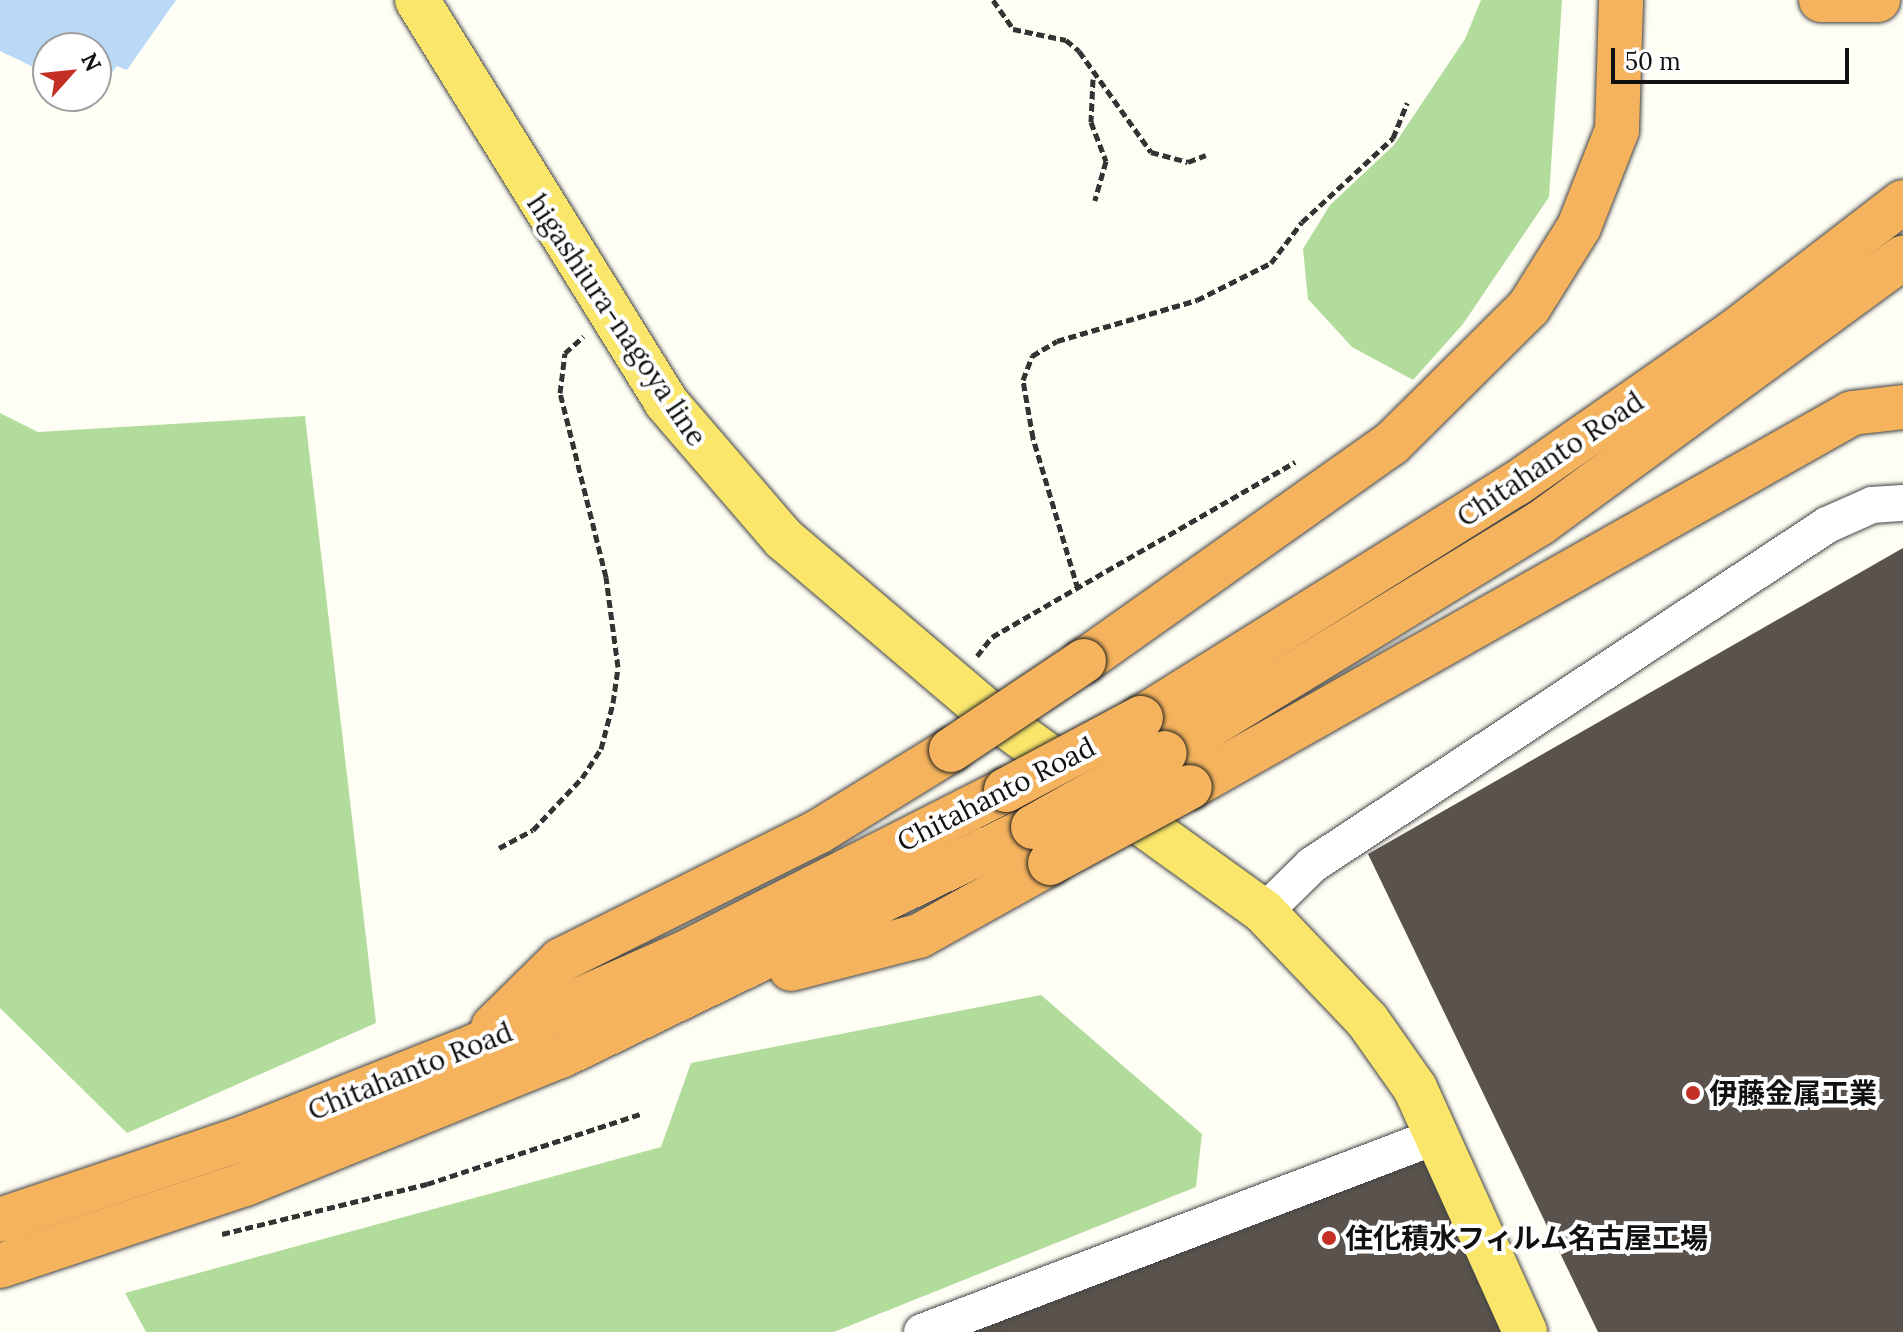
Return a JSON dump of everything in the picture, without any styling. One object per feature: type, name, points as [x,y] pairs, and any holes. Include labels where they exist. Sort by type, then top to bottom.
[{"type":"highway","points":[[475,1046],[561,960],[818,832],[951,750],[1084,661],[1391,444],[1529,307],[1579,227],[1617,130],[1621,0]]},
{"type":"highway","points":[[1821,0],[1878,0]]},
{"type":"highway","name":"Chitahanto Road","points":[[0,1220],[238,1140],[475,1046],[685,953],[1141,718],[1516,484],[1734,332],[1903,202]]},
{"type":"highway","name":"Chitahanto Road","points":[[0,1266],[178,1207],[706,991],[1041,845],[1178,770],[1539,524],[1903,258]]},
{"type":"highway","points":[[1178,770],[1852,413],[1903,407]]},
{"type":"main road","name":"higashiura-nagoya line","points":[[417,0],[610,319],[706,454],[784,539],[953,685],[1264,912],[1367,1020],[1415,1088],[1525,1332]]},
{"type":"street","points":[[1264,912],[1312,865],[1827,525],[1872,505],[1903,503]]},
{"type":"street","points":[[922,1332],[1437,1136]]},
{"type":"path","points":[[993,0],[1013,29],[1066,40],[1151,152],[1188,162],[1206,155]]},
{"type":"path","points":[[1093,78],[1091,122],[1106,161],[1095,200]]},
{"type":"path","points":[[1078,589],[1033,438],[1023,380],[1032,356],[1057,341],[1197,300],[1271,263],[1302,222],[1393,138],[1407,103]]},
{"type":"path","points":[[499,848],[533,830],[582,778],[601,749],[613,703],[618,667],[606,577],[560,393],[565,353],[610,319]]},
{"type":"path","points":[[953,685],[992,637],[1309,454]]},
{"type":"path","points":[[178,1207],[203,1238],[427,1184],[640,1114]]},
{"type":"green space","points":[[1481,0],[1562,0],[1549,197],[1463,324],[1413,380],[1352,347],[1308,299],[1303,249],[1330,205],[1394,145],[1465,39]]},
{"type":"green space","points":[[0,413],[38,432],[305,416],[376,1023],[127,1133],[0,1008]]},
{"type":"green space","points":[[1041,995],[1202,1134],[1196,1187],[834,1332],[146,1332],[125,1293],[661,1147],[691,1063]]},
{"type":"water","points":[[0,0],[176,0],[127,70],[117,66],[112,72],[112,32],[32,32],[32,66],[0,51]]},
{"type":"building","name":"伊藤金属工業","points":[[1903,548],[1903,1332],[1598,1332],[1368,854]]},
{"type":"building","name":"住化積水フィルム名古屋工場","points":[[1423,1143],[1502,1332],[969,1332]]},
{"type":"place","name":"伊藤金属工業","points":[[1693,1093]]},
{"type":"place","name":"住化積水フィルム名古屋工場","points":[[1329,1238]]}]
